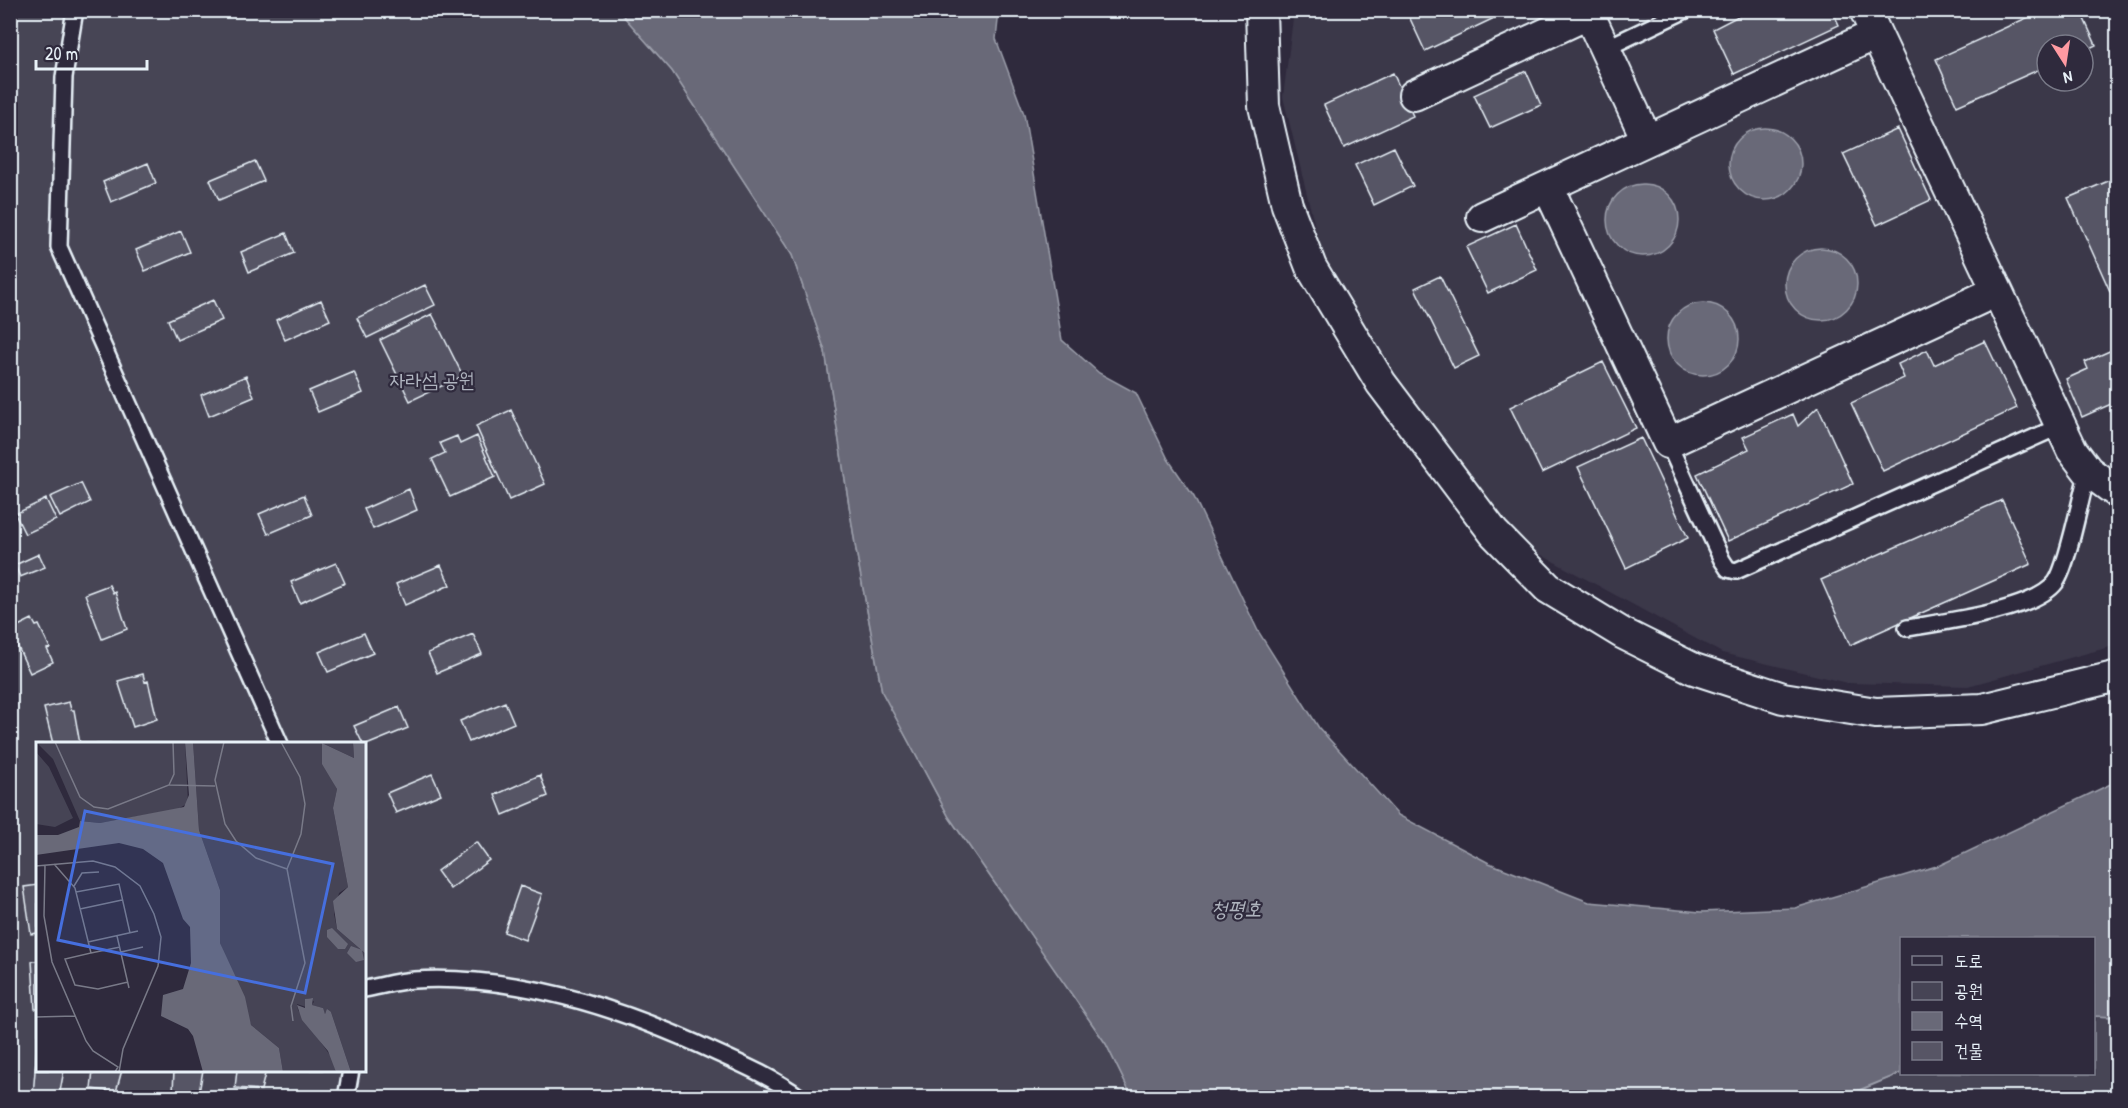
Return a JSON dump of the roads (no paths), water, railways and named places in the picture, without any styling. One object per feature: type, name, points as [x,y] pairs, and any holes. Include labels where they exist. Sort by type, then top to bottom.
[{"type":"street","points":[[1261,10],[1264,106],[1287,205],[1311,267],[1382,383],[1494,533],[1548,588],[1622,633],[1694,669],[1783,698],[1876,713],[1982,710],[2118,676]]},
{"type":"street","points":[[1414,95],[1588,12],[1647,140]]},
{"type":"street","points":[[1482,217],[1647,140],[1870,22],[2072,450],[2088,471],[2118,493]]},
{"type":"street","points":[[1548,186],[1668,443],[1997,291]]},
{"type":"lane","points":[[75,10],[64,77],[59,247],[279,742]]},
{"type":"lane","points":[[1604,48],[1686,10]]},
{"type":"lane","points":[[1668,443],[1722,560],[1728,568],[1736,571],[2060,426]]},
{"type":"lane","points":[[1907,628],[1994,611],[2021,603],[2048,590],[2060,575],[2088,471]]},
{"type":"lane","points":[[366,990],[413,980],[496,983],[578,1000],[645,1021],[781,1083],[801,1098]]},
{"type":"lane","points":[[346,1098],[351,1072]]},
{"type":"water","name":"청평호","points":[[619,11],[999,11],[996,39],[1024,114],[1062,340],[1099,373],[1136,393],[1168,459],[1194,497],[1258,631],[1319,728],[1398,815],[1489,863],[1589,902],[1701,912],[1795,908],[1940,865],[2117,781],[2117,1017],[2095,1016],[2095,937],[1900,937],[1900,1073],[1842,1097],[1132,1097],[1106,1044],[949,817],[882,692],[856,550],[825,351],[792,255],[672,71]]},
{"type":"water","points":[[1765,128],[1785,134],[1795,144],[1801,164],[1795,184],[1785,194],[1765,200],[1745,194],[1735,184],[1729,164],[1735,144],[1745,134]]},
{"type":"water","points":[[1643,184],[1663,190],[1673,200],[1679,220],[1673,240],[1663,250],[1643,256],[1623,250],[1613,240],[1607,220],[1613,200],[1623,190]]},
{"type":"water","points":[[1821,248],[1841,254],[1851,264],[1857,284],[1851,304],[1841,314],[1821,320],[1801,314],[1791,304],[1785,284],[1791,264],[1801,254]]},
{"type":"water","points":[[1703,303],[1723,309],[1733,319],[1739,339],[1733,359],[1723,369],[1703,375],[1683,369],[1673,359],[1667,339],[1673,319],[1683,309]]},
{"type":"park label","name":"자라섬 공원","points":[[432,380]]}]
